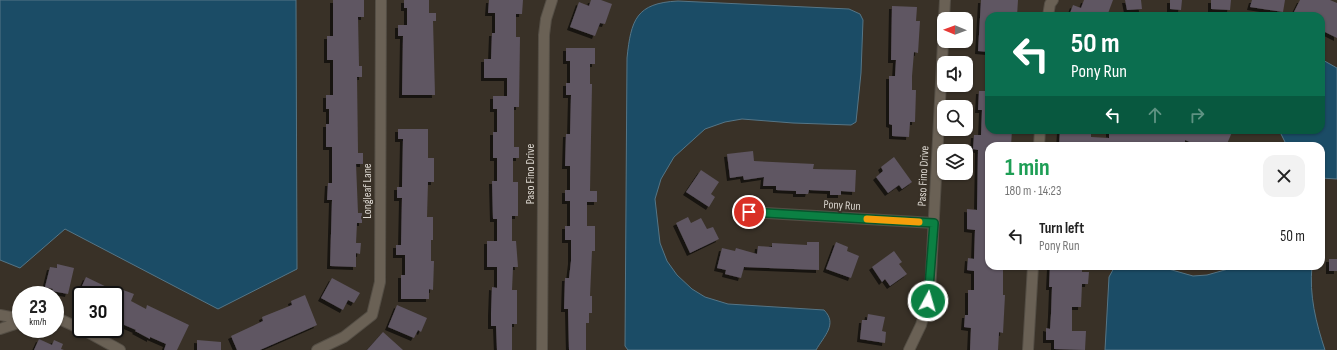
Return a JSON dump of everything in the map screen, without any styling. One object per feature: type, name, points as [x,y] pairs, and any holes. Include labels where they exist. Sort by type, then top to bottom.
[{"type":"street","name":"Longleaf Lane","points":[[317,350],[344,336],[372,314],[380,282],[382,0]]},
{"type":"street","name":"Paso Fino Drive","points":[[542,350],[544,35],[546,19],[552,0]]},
{"type":"street","points":[[944,12],[945,0]]},
{"type":"street","points":[[1049,12],[1050,4],[1053,0]]},
{"type":"street","name":"Paso Fino Drive","points":[[909,350],[922,325],[928,304],[934,223],[943,48]]},
{"type":"street","name":"Pony Run","points":[[749,212],[934,223]]},
{"type":"street","points":[[1028,350],[1033,270]]},
{"type":"street","points":[[0,315],[12,317]]},
{"type":"street","points":[[0,329],[12,325]]},
{"type":"street","points":[[98,338],[120,350]]},
{"type":"water","points":[[0,0],[296,0],[297,269],[218,309],[65,229],[20,268],[0,260]]},
{"type":"water","points":[[678,1],[849,9],[860,14],[863,20],[861,73],[856,122],[851,125],[742,119],[725,122],[705,129],[674,157],[661,179],[655,199],[660,243],[667,261],[677,275],[692,289],[705,297],[728,304],[824,310],[830,320],[830,325],[826,335],[816,350],[628,350],[625,346],[627,58],[631,33],[638,16],[644,10],[653,5],[664,2]]},
{"type":"water","points":[[1325,61],[1337,68],[1337,179],[1325,178],[1325,142],[1285,142],[1281,134],[1325,134]]},
{"type":"water","points":[[1113,270],[1172,270],[1193,276],[1207,275],[1225,270],[1312,270],[1312,298],[1325,350],[1105,350],[1109,277]]},
{"type":"building","points":[[333,0],[364,0],[364,17],[358,17],[359,66],[362,66],[362,77],[357,77],[358,153],[363,153],[363,164],[356,164],[358,213],[362,213],[362,223],[357,223],[356,243],[361,243],[360,254],[356,253],[356,267],[330,266],[332,200],[327,200],[328,183],[332,183],[332,147],[326,147],[326,124],[329,124],[329,109],[326,109],[326,95],[333,95],[333,60],[327,60],[327,36],[333,36]]},
{"type":"building","points":[[404,0],[429,0],[429,13],[436,13],[436,21],[433,21],[435,95],[402,95],[403,36],[398,36],[398,25],[407,25],[407,8],[404,8]]},
{"type":"building","points":[[489,0],[523,0],[522,14],[516,14],[516,37],[520,37],[519,107],[514,107],[514,147],[519,147],[519,158],[513,158],[513,182],[518,182],[518,216],[512,216],[512,241],[516,241],[518,267],[513,267],[512,290],[517,290],[517,324],[512,324],[512,350],[497,350],[496,326],[491,326],[491,313],[492,287],[497,288],[497,267],[487,267],[487,241],[497,241],[497,219],[493,219],[492,181],[497,181],[497,158],[493,158],[493,132],[497,132],[497,109],[493,109],[493,96],[507,96],[507,78],[484,78],[484,59],[491,59],[492,33],[495,33],[495,13],[488,13]]},
{"type":"building","points":[[591,0],[601,0],[612,4],[605,24],[600,23],[595,36],[570,27],[579,2],[589,6]]},
{"type":"building","points":[[981,0],[1018,0],[1017,12],[985,12],[985,52],[978,51]]},
{"type":"building","points":[[1084,0],[1113,0],[1108,12],[1070,12],[1073,5],[1081,8]]},
{"type":"building","points":[[1125,0],[1141,0],[1142,9],[1127,10]]},
{"type":"building","points":[[1170,0],[1182,0],[1181,10],[1170,9]]},
{"type":"building","points":[[1211,0],[1231,0],[1230,10],[1211,9]]},
{"type":"building","points":[[1252,0],[1285,0],[1283,12],[1250,7]]},
{"type":"building","points":[[1300,0],[1330,0],[1337,3],[1337,38],[1325,32],[1325,12],[1294,12]]},
{"type":"building","points":[[892,6],[917,7],[916,21],[920,21],[918,53],[914,52],[912,76],[912,90],[916,90],[915,122],[910,122],[909,137],[892,136],[892,125],[889,124],[889,76],[895,76],[896,60],[891,60]]},
{"type":"building","points":[[566,48],[595,48],[595,64],[590,64],[590,84],[592,84],[590,191],[597,191],[597,202],[587,202],[587,226],[595,226],[595,251],[592,251],[590,296],[592,296],[592,313],[589,313],[589,323],[586,323],[586,350],[569,350],[568,309],[564,309],[565,278],[569,278],[571,261],[571,240],[565,240],[565,226],[570,226],[570,201],[565,201],[565,190],[570,190],[570,166],[565,166],[566,134],[570,134],[571,95],[566,95],[566,83],[570,83],[570,61],[566,61]]},
{"type":"building","points":[[979,91],[985,91],[985,134],[1012,134],[1011,142],[985,142],[985,270],[1003,270],[1003,295],[1005,295],[1003,333],[999,332],[998,350],[970,350],[971,328],[964,327],[965,315],[968,315],[968,290],[974,290],[974,271],[967,270],[968,258],[974,259],[975,230],[967,229],[967,209],[977,210],[978,150],[973,149],[974,135],[981,135],[982,110],[978,110]]},
{"type":"building","points":[[398,129],[428,129],[428,158],[434,158],[434,182],[428,182],[427,217],[433,217],[431,261],[434,261],[433,290],[429,289],[429,299],[401,299],[401,275],[405,275],[405,255],[396,255],[396,245],[401,245],[402,198],[397,198],[397,187],[402,187],[403,139],[398,139]]},
{"type":"building","points":[[1060,134],[1091,134],[1091,137],[1109,138],[1109,134],[1231,134],[1228,142],[1190,142],[1185,140],[1185,142],[1059,142]]},
{"type":"building","points":[[753,151],[754,161],[814,164],[813,169],[856,170],[855,192],[841,191],[841,195],[830,195],[830,191],[809,190],[808,194],[796,194],[796,191],[776,190],[776,186],[763,186],[764,177],[744,180],[743,176],[730,178],[727,154]]},
{"type":"building","points":[[894,157],[912,182],[902,189],[899,185],[888,193],[876,177],[883,171],[881,167]]},
{"type":"building","points":[[701,170],[719,182],[711,194],[715,197],[709,207],[686,192]]},
{"type":"building","points":[[688,217],[691,223],[701,218],[707,229],[713,227],[719,239],[690,253],[676,223]]},
{"type":"building","points":[[807,242],[819,242],[819,270],[744,267],[741,278],[725,274],[726,270],[717,268],[722,248],[735,251],[736,248],[757,254],[758,246],[772,247],[772,243],[807,245]]},
{"type":"building","points":[[836,242],[848,247],[847,251],[859,256],[851,278],[826,269]]},
{"type":"building","points":[[894,251],[902,262],[899,264],[907,274],[890,286],[885,279],[882,282],[872,267]]},
{"type":"building","points":[[1329,259],[1337,259],[1337,271],[1329,271]]},
{"type":"building","points":[[57,264],[74,268],[68,294],[64,293],[64,286],[45,286],[50,267],[57,268]]},
{"type":"building","points":[[1050,270],[1082,270],[1082,272],[1089,272],[1088,284],[1082,284],[1081,307],[1072,307],[1072,331],[1086,331],[1085,350],[1054,349],[1054,340],[1046,340],[1046,328],[1050,329],[1051,314],[1052,287],[1049,287]]},
{"type":"building","points":[[86,277],[105,286],[82,286]]},
{"type":"building","points":[[332,278],[360,293],[354,303],[348,300],[343,310],[321,298]]},
{"type":"building","points":[[124,290],[134,294],[131,301],[146,309],[147,305],[189,325],[177,350],[164,350],[166,344],[150,337],[150,339],[135,331],[136,330],[124,325]]},
{"type":"building","points":[[305,295],[317,325],[260,350],[237,350],[231,336],[263,321],[262,317],[292,305],[291,301]]},
{"type":"building","points":[[397,305],[427,318],[421,332],[418,330],[414,338],[388,327]]},
{"type":"building","points":[[868,314],[885,317],[882,331],[886,332],[885,343],[860,339],[862,320],[867,320]]},
{"type":"building","points":[[383,332],[403,350],[367,350]]},
{"type":"building","points":[[39,339],[52,345],[54,340],[63,344],[61,349],[64,350],[34,350]]},
{"type":"building","points":[[197,340],[221,342],[221,350],[197,350]]},
{"type":"slow traffic","points":[[867,219],[919,222]]},
{"type":"route","points":[[749,212],[934,223],[930,293],[928,301]]}]
